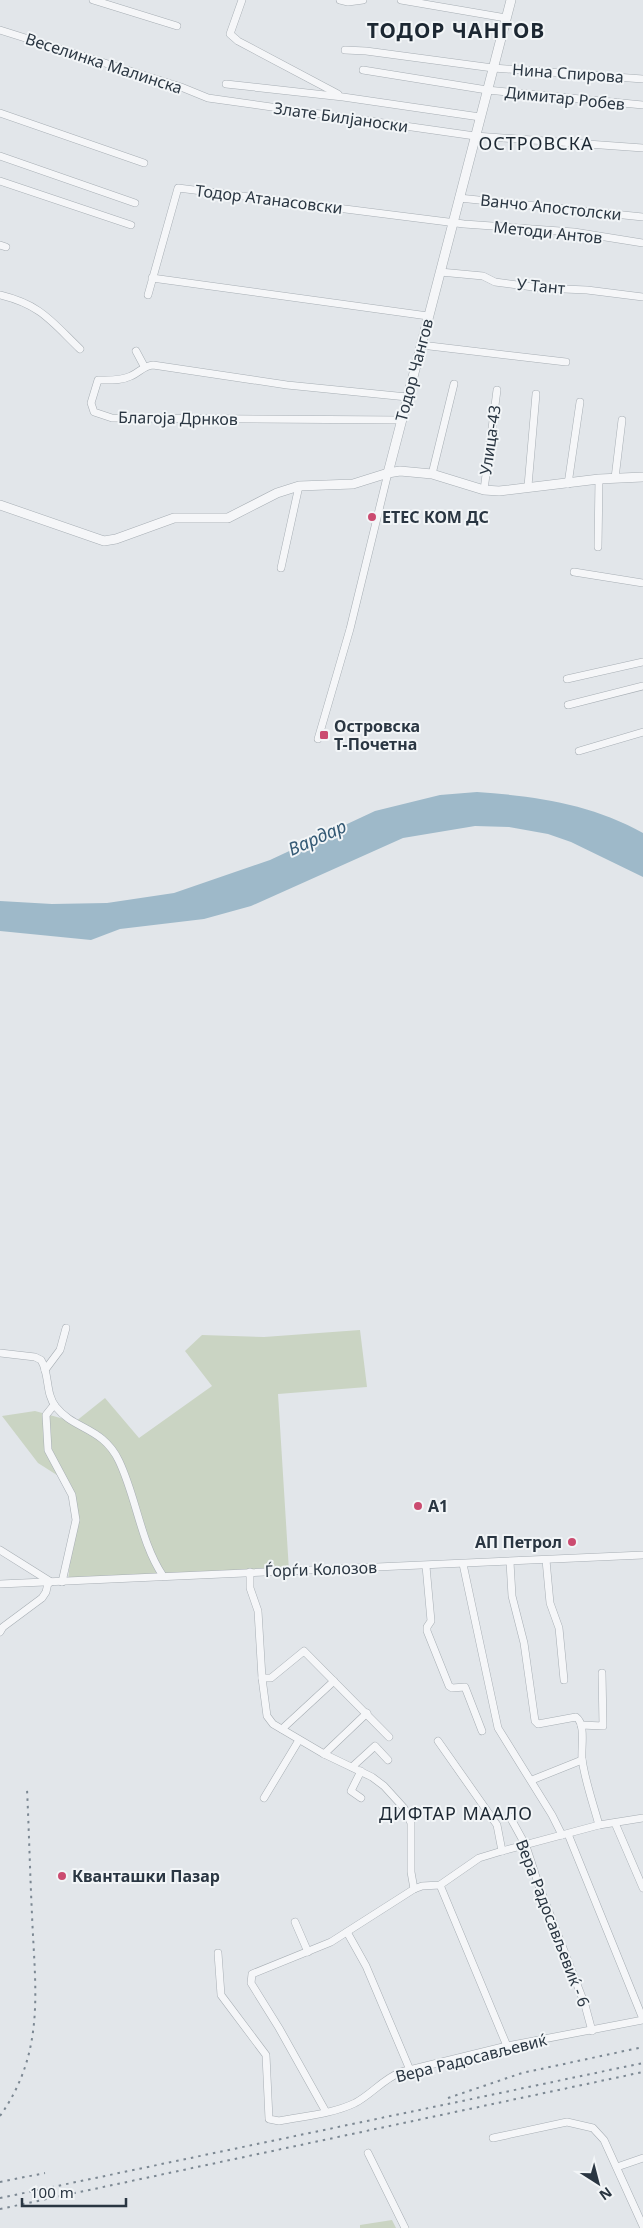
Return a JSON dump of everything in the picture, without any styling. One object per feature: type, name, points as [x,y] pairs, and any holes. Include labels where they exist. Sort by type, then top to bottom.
[{"type":"street","points":[[93,0],[177,26]]},
{"type":"street","name":"Злате Билјаноски","points":[[242,0],[230,34],[238,41],[343,96]]},
{"type":"street","points":[[340,0],[348,2],[363,0]]},
{"type":"street","points":[[401,0],[439,4],[506,18]]},
{"type":"street","name":"Тодор Чангов","points":[[318,739],[350,629],[401,420],[511,0]]},
{"type":"street","name":"Веселинка Малинска","points":[[0,30],[181,87],[208,98]]},
{"type":"street","name":"Нина Спирова","points":[[345,50],[366,51],[493,68],[643,78]]},
{"type":"street","name":"Димитар Робев","points":[[362,70],[488,90],[643,105]]},
{"type":"street","points":[[226,84],[343,96],[480,117]]},
{"type":"street","name":"Злате Билјаноски","points":[[208,98],[475,136],[643,148]]},
{"type":"street","points":[[0,113],[144,163]]},
{"type":"street","points":[[0,156],[135,203]]},
{"type":"street","points":[[0,181],[131,226]]},
{"type":"street","name":"Тодор Атанасовски","points":[[148,295],[178,188],[453,222]]},
{"type":"street","name":"Ванчо Апостолски","points":[[459,198],[643,217]]},
{"type":"street","name":"Методи Антов","points":[[453,222],[574,232],[643,242]]},
{"type":"street","name":"У Тант","points":[[440,272],[482,276],[495,282],[541,288],[587,290],[643,297]]},
{"type":"street","points":[[152,278],[428,316]]},
{"type":"street","points":[[0,295],[20,300],[40,310],[80,349]]},
{"type":"street","points":[[421,345],[566,362]]},
{"type":"street","points":[[136,351],[144,366],[183,368],[287,385],[407,397]]},
{"type":"street","name":"Благоја Дрнков","points":[[144,366],[132,376],[123,379],[98,380],[91,403],[94,412],[112,418],[401,420]]},
{"type":"street","points":[[432,474],[454,384]]},
{"type":"street","name":"Улица-43","points":[[484,490],[497,390]]},
{"type":"street","points":[[528,486],[536,394]]},
{"type":"street","points":[[568,484],[580,402]]},
{"type":"street","points":[[615,478],[622,420]]},
{"type":"street","points":[[0,505],[104,542],[174,518],[228,518],[277,493],[299,486],[353,484],[400,471],[432,474],[484,490],[499,491],[528,486],[568,484],[599,479],[643,477]]},
{"type":"street","points":[[598,547],[599,479]]},
{"type":"street","points":[[281,568],[299,486]]},
{"type":"street","points":[[574,572],[643,583]]},
{"type":"street","points":[[567,680],[643,662]]},
{"type":"street","points":[[568,705],[643,686]]},
{"type":"street","points":[[579,751],[643,732]]},
{"type":"street","points":[[45,1370],[60,1350],[66,1328]]},
{"type":"street","points":[[0,1353],[35,1356],[40,1360],[45,1370],[47,1386],[54,1406],[59,1412],[91,1430],[110,1446],[124,1475],[146,1544],[163,1576]]},
{"type":"street","points":[[54,1406],[46,1415],[48,1450],[72,1495],[76,1520],[62,1582]]},
{"type":"street","points":[[0,1550],[50,1583],[42,1598],[3,1627],[0,1632]]},
{"type":"street","name":"Ѓорѓи Колозов","points":[[0,1584],[643,1555]]},
{"type":"street","points":[[546,1560],[550,1603],[559,1628],[564,1680]]},
{"type":"street","points":[[510,1562],[512,1596],[524,1643],[535,1721],[538,1724],[576,1717],[581,1725],[582,1760],[599,1825]]},
{"type":"street","points":[[463,1564],[498,1728],[565,1834],[643,2020]]},
{"type":"street","points":[[426,1566],[432,1621],[427,1630],[449,1686],[452,1688],[466,1686],[482,1731]]},
{"type":"street","points":[[250,1572],[250,1588],[258,1611],[262,1678],[267,1718],[324,1754],[361,1771],[384,1786],[404,1808],[410,1823],[411,1872],[414,1889]]},
{"type":"street","points":[[262,1678],[271,1678],[304,1651],[389,1737]]},
{"type":"street","points":[[581,1725],[603,1726],[602,1673]]},
{"type":"street","points":[[282,1729],[334,1681]]},
{"type":"street","points":[[324,1754],[367,1713]]},
{"type":"street","points":[[264,1798],[300,1740]]},
{"type":"street","points":[[438,1741],[497,1826],[502,1851]]},
{"type":"street","points":[[352,1767],[375,1746],[388,1760]]},
{"type":"street","points":[[532,1780],[582,1760]]},
{"type":"street","points":[[360,1798],[351,1790],[361,1771]]},
{"type":"street","name":"Вера Радосављевиќ - 6","points":[[510,1817],[526,1846],[539,1886],[585,2006],[592,2031]]},
{"type":"street","points":[[326,2112],[250,1980],[250,1977],[256,1971],[331,1942],[414,1889],[440,1884],[479,1858],[599,1825],[643,1818]]},
{"type":"street","points":[[615,1823],[643,1888]]},
{"type":"street","points":[[440,1884],[506,2046]]},
{"type":"street","points":[[295,1922],[308,1952]]},
{"type":"street","points":[[347,1932],[366,1966],[410,2070]]},
{"type":"street","name":"Вера Радосављевиќ","points":[[218,1953],[221,1995],[266,2055],[269,2119],[279,2120],[340,2110],[358,2101],[392,2076],[410,2070],[506,2046],[643,2020]]},
{"type":"street","points":[[493,2138],[567,2122],[585,2125],[598,2133],[617,2167],[643,2226]]},
{"type":"street","points":[[368,2153],[405,2228]]},
{"type":"street","points":[[617,2167],[643,2158]]},
{"type":"green space","points":[[360,1330],[367,1387],[278,1394],[289,1571],[68,1581],[74,1522],[71,1484],[38,1463],[2,1416],[35,1411],[75,1422],[105,1398],[139,1438],[212,1386],[185,1351],[202,1335],[264,1337]]},
{"type":"green space","points":[[392,2220],[396,2228],[360,2228],[360,2225]]},
{"type":"water","name":"Вардар","points":[[477,792],[563,803],[624,823],[643,833],[643,877],[571,842],[548,834],[509,827],[475,826],[403,838],[251,906],[204,919],[120,929],[91,940],[0,931],[0,901],[52,904],[107,903],[174,893],[270,860],[375,811],[440,795]]},
{"type":"railway","points":[[0,2116],[15,2092],[25,2068],[34,2019],[35,1968],[27,1789]]},
{"type":"railway","points":[[448,2098],[522,2073],[643,2047]]},
{"type":"railway","points":[[0,2198],[643,2063]]},
{"type":"railway","points":[[0,2209],[643,2072]]},
{"type":"railway","points":[[0,2182],[45,2173]]},
{"type":"place","name":"ЕТЕС КОМ ДС","points":[[372,517]]},
{"type":"place","name":"Островска Т-Почетна","points":[[324,735]]},
{"type":"place","name":"А1","points":[[418,1506]]},
{"type":"place","name":"АП Петрол","points":[[572,1542]]},
{"type":"place","name":"Кванташки Пазар","points":[[62,1876]]},
{"type":"district","name":"ТОДОР ЧАНГОВ","points":[[456,30]]},
{"type":"district","name":"ОСТРОВСКА","points":[[536,143]]},
{"type":"district","name":"ДИФТАР МААЛО","points":[[456,1813]]}]
